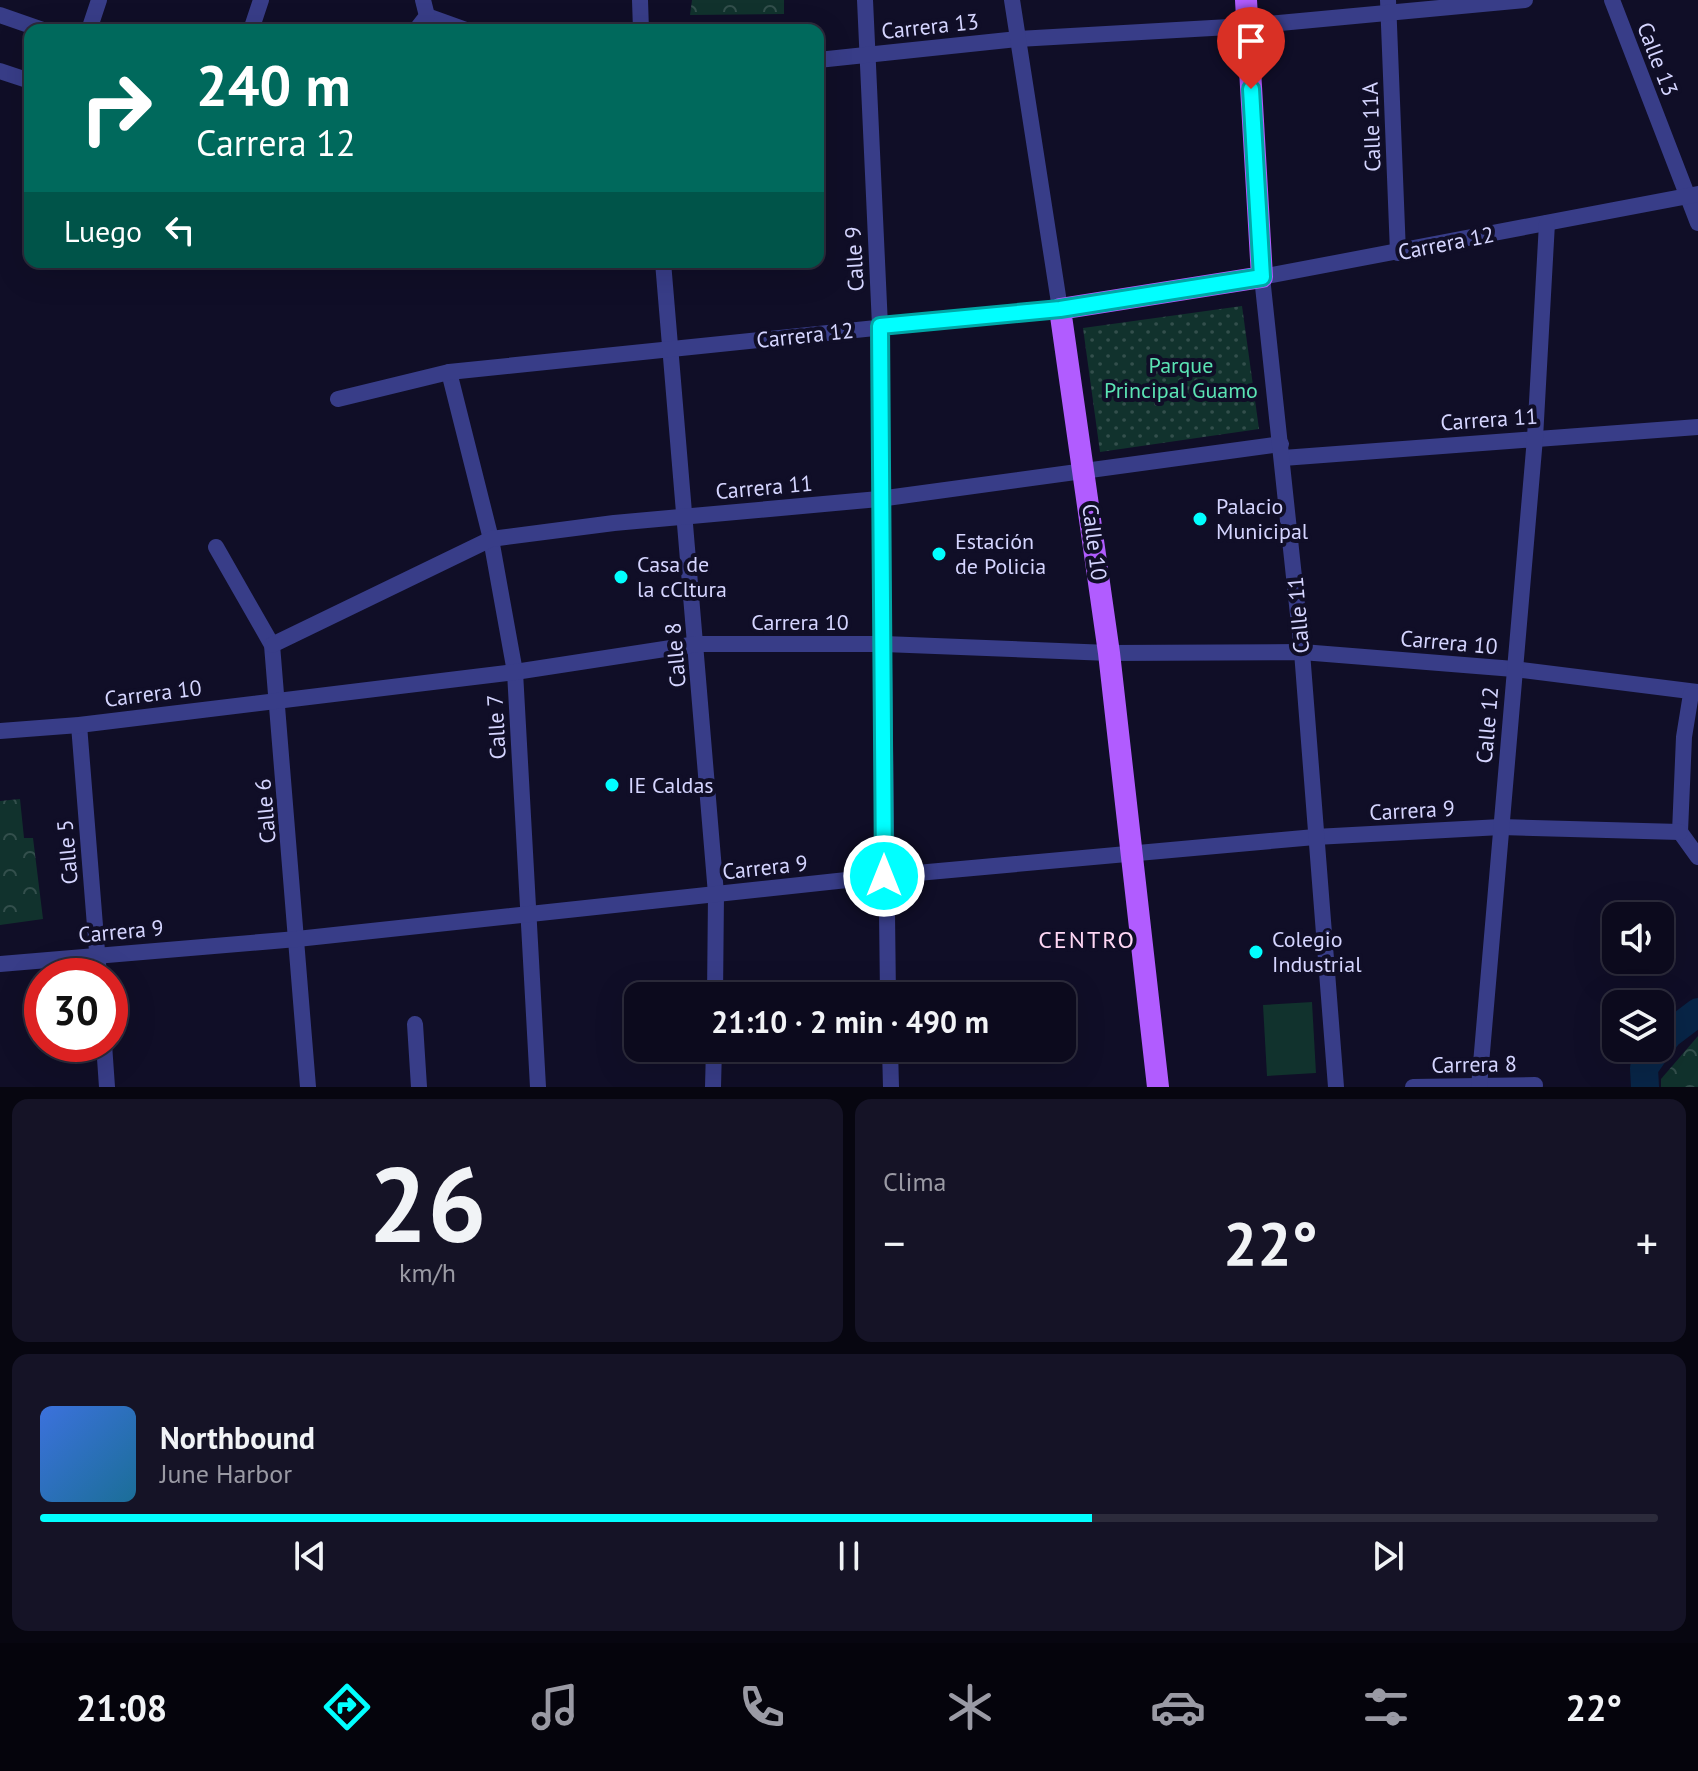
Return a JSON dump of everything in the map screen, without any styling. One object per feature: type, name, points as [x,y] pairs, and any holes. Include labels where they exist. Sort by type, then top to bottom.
[{"type":"main road","name":"Calle 11","points":[[1246,0],[1262,277]]},
{"type":"main road","name":"Carrera 12","points":[[1060,309],[1262,277]]},
{"type":"main road","name":"Calle 10","points":[[1060,309],[1086,472],[1109,653],[1158,1087]]},
{"type":"street","points":[[91,24],[99,0]]},
{"type":"street","points":[[253,24],[261,0]]},
{"type":"street","points":[[640,0],[641,24]]},
{"type":"street","name":"Calle 9","points":[[865,0],[880,326],[879,499],[884,644],[884,876],[888,982]]},
{"type":"street","name":"Calle 10","points":[[1012,0],[1060,309]]},
{"type":"street","name":"Carrera 13","points":[[824,59],[1018,39],[1247,26],[1388,6],[1525,0]]},
{"type":"street","name":"Calle 13","points":[[1612,0],[1693,194],[1698,223]]},
{"type":"street","name":"Calle 11A","points":[[1388,6],[1398,253]]},
{"type":"street","points":[[425,8],[455,24]]},
{"type":"street","points":[[0,15],[26,24]]},
{"type":"street","points":[[0,71],[24,79]]},
{"type":"street","name":"Carrera 12","points":[[1262,277],[1693,194]]},
{"type":"street","name":"Calle 12","points":[[1479,1086],[1535,438],[1547,223]]},
{"type":"street","name":"Calle 8","points":[[664,268],[716,894],[715,982]]},
{"type":"street","name":"Calle 11","points":[[1262,277],[1302,652],[1336,1087]]},
{"type":"street","name":"Carrera 12","points":[[338,399],[449,372],[1060,309]]},
{"type":"street","name":"Calle 7","points":[[449,372],[491,539],[515,672],[538,1087]]},
{"type":"street","name":"Carrera 11","points":[[272,645],[491,539],[682,516],[879,499],[1086,472],[1203,452],[1282,451],[1698,427]]},
{"type":"street","name":"Calle 6","points":[[216,547],[272,645],[308,1087]]},
{"type":"street","name":"Carrera 10","points":[[0,731],[79,725],[515,672],[697,644],[884,644],[1109,653],[1302,652],[1514,669],[1694,693]]},
{"type":"street","points":[[1694,693],[1680,832],[1698,857]]},
{"type":"street","name":"Calle 5","points":[[79,725],[97,958]]},
{"type":"street","name":"Carrera 9","points":[[0,964],[297,939],[884,876],[1315,837],[1501,827],[1680,832]]},
{"type":"street","points":[[415,1024],[419,1087]]},
{"type":"street","points":[[105,1062],[107,1087]]},
{"type":"street","points":[[713,1087],[714,1062]]},
{"type":"street","points":[[890,1062],[891,1087]]},
{"type":"street","name":"Carrera 8","points":[[1413,1087],[1535,1085]]},
{"type":"green space","points":[[692,0],[784,0],[784,14],[690,15]]},
{"type":"green space","name":"Parque Principal Guamo","points":[[1242,306],[1259,429],[1100,452],[1083,328]]},
{"type":"green space","points":[[20,799],[24,838],[33,838],[43,919],[0,925],[0,801]]},
{"type":"green space","points":[[1312,1002],[1316,1073],[1267,1076],[1263,1005]]},
{"type":"green space","points":[[1698,1036],[1698,1087],[1661,1087],[1661,1079]]},
{"type":"waterway","points":[[1674,1030],[1698,1012]]},
{"type":"waterway","points":[[1645,1087],[1644,1068],[1648,1062]]},
{"type":"place","name":"Palacio Municipal","points":[[1200,519]]},
{"type":"place","name":"Estación de Policia","points":[[939,554]]},
{"type":"place","name":"Casa de la cCltura","points":[[621,577]]},
{"type":"place","name":"IE Caldas","points":[[612,785]]},
{"type":"place","name":"Colegio Industrial","points":[[1256,952]]},
{"type":"district","name":"CENTRO","points":[[1087,939]]},
{"type":"route","points":[[884,876],[880,326],[1060,309],[1262,277],[1251,89]]}]
